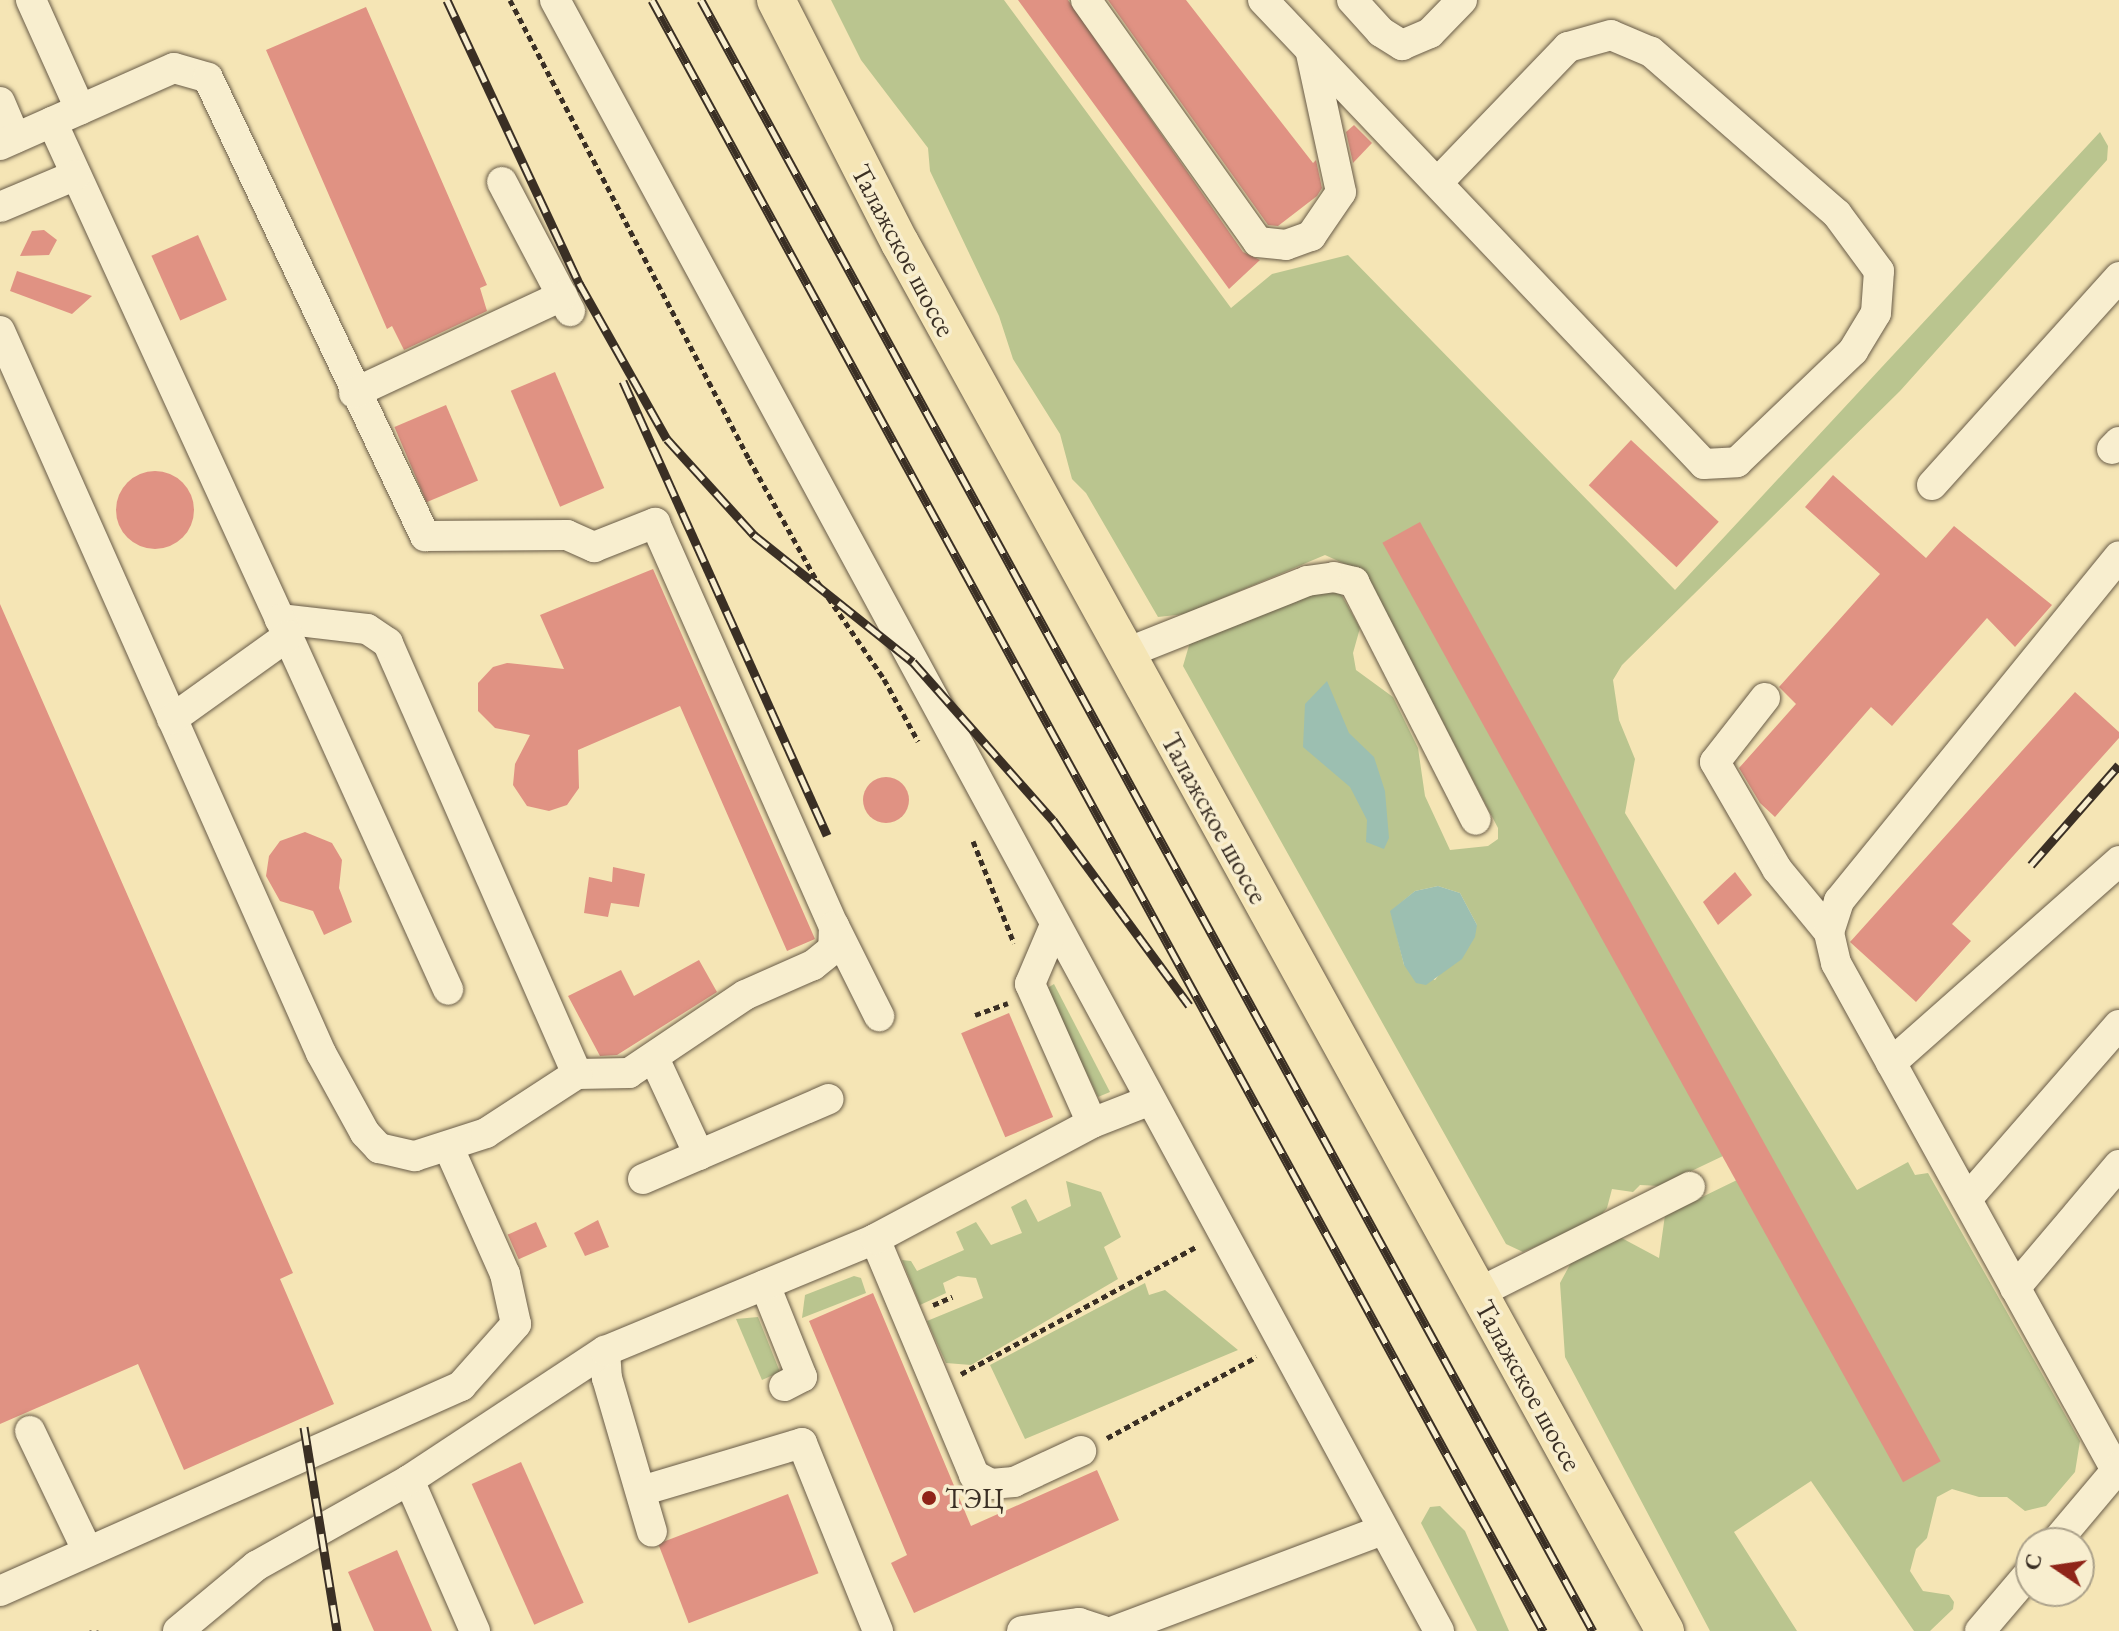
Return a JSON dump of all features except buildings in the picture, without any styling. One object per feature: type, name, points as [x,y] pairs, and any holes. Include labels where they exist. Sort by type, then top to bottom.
[{"type":"main road","name":"Талажское шоссе","points":[[776,0],[900,243],[1124,654],[1665,1631]]},
{"type":"street","points":[[31,0],[80,109]]},
{"type":"street","points":[[555,0],[1439,1631]]},
{"type":"street","points":[[1086,0],[1258,242],[1286,245],[1311,236],[1341,192],[1311,53]]},
{"type":"street","points":[[1263,0],[1704,464],[1737,462],[1853,351],[1876,313],[1879,271],[1837,214],[1651,52],[1611,35],[1568,47],[1438,182]]},
{"type":"street","points":[[1352,0],[1381,32],[1402,45],[1430,33],[1462,0]]},
{"type":"street","points":[[0,102],[8,141],[174,68],[208,78],[354,393],[425,536],[567,535],[594,547],[655,523],[834,926],[879,1016]]},
{"type":"street","points":[[52,122],[448,990]]},
{"type":"street","points":[[0,207],[76,175]]},
{"type":"street","points":[[354,393],[566,304],[502,182]]},
{"type":"street","points":[[1932,485],[2119,277]]},
{"type":"street","points":[[0,331],[321,1053],[365,1133],[379,1148],[415,1156],[486,1133],[577,1074],[629,1073],[745,995],[813,965],[833,949],[834,926]]},
{"type":"street","points":[[1829,932],[1839,901],[2119,557]]},
{"type":"street","points":[[1124,654],[1307,581],[1334,577],[1354,582],[1476,820]]},
{"type":"street","points":[[172,719],[284,627],[367,629],[388,643],[577,1074]]},
{"type":"street","points":[[1765,698],[1715,762],[1777,869],[1829,932],[1836,963],[2118,1469],[2069,1527]]},
{"type":"street","points":[[1891,1063],[2119,861]]},
{"type":"street","points":[[1055,925],[1022,992],[1092,1123]]},
{"type":"street","points":[[1967,1199],[2119,1025]]},
{"type":"street","points":[[654,1058],[699,1155]]},
{"type":"street","points":[[643,1179],[829,1099]]},
{"type":"street","points":[[178,1631],[256,1566],[409,1480],[605,1351],[875,1239],[1092,1123],[1151,1100]]},
{"type":"street","points":[[0,1591],[461,1386],[516,1324],[505,1274],[448,1146]]},
{"type":"street","points":[[2015,1288],[2119,1165]]},
{"type":"street","points":[[1478,1293],[1690,1187]]},
{"type":"street","points":[[875,1239],[934,1386],[974,1475],[991,1484],[1014,1482],[1081,1451]]},
{"type":"street","points":[[765,1285],[802,1377],[784,1386]]},
{"type":"street","points":[[605,1351],[607,1378],[652,1532]]},
{"type":"street","points":[[30,1431],[87,1550]]},
{"type":"street","points":[[641,1491],[802,1443],[878,1631]]},
{"type":"street","points":[[409,1480],[475,1631]]},
{"type":"street","points":[[1114,1631],[1383,1530]]},
{"type":"street","points":[[1980,1631],[2015,1590]]},
{"type":"street","points":[[1022,1631],[1079,1623],[1103,1631]]},
{"type":"path","points":[[510,0],[764,486],[922,747]]},
{"type":"path","points":[[967,829],[1022,992],[975,1015]]},
{"type":"path","points":[[934,1386],[1222,1233]]},
{"type":"path","points":[[1081,1451],[1282,1343]]},
{"type":"green space","points":[[831,0],[1004,0],[1231,308],[1272,274],[1348,255],[1675,590],[2100,132],[2108,146],[2107,160],[1900,391],[1622,665],[1613,680],[1619,720],[1635,759],[1625,813],[1857,1190],[1908,1162],[1915,1175],[1928,1173],[2080,1441],[2075,1472],[2046,1506],[2025,1511],[2007,1497],[1979,1497],[1952,1489],[1937,1497],[1927,1538],[1916,1549],[1910,1571],[1923,1591],[1949,1595],[1954,1602],[1953,1609],[1930,1631],[1914,1631],[1811,1481],[1734,1532],[1797,1631],[1710,1631],[1565,1357],[1560,1283],[1573,1259],[1616,1235],[1659,1258],[1665,1215],[1737,1180],[1723,1156],[1660,1186],[1640,1185],[1633,1192],[1612,1189],[1607,1208],[1596,1221],[1523,1252],[1506,1244],[1183,666],[1190,642],[1311,578],[1337,587],[1360,628],[1353,653],[1356,670],[1393,697],[1418,748],[1425,796],[1450,850],[1488,846],[1498,839],[1498,828],[1365,573],[1325,555],[1185,614],[1158,617],[1086,493],[1072,479],[1060,434],[1013,359],[999,316],[930,171],[928,148],[861,60]],"holes":[[[1438,886],[1460,893],[1477,925],[1435,980],[1404,965],[1391,911],[1415,891]]]},
{"type":"green space","points":[[1054,984],[1110,1092],[1098,1097],[1046,989]]},
{"type":"green space","points":[[1066,1181],[1101,1192],[1121,1237],[1104,1247],[1118,1279],[971,1365],[946,1363],[927,1321],[983,1298],[976,1278],[958,1276],[943,1283],[946,1293],[920,1305],[902,1260],[911,1261],[917,1271],[964,1250],[956,1232],[976,1222],[991,1245],[1022,1233],[1011,1207],[1026,1199],[1038,1222],[1071,1206]]},
{"type":"green space","points":[[854,1276],[861,1278],[866,1293],[802,1318],[805,1295]]},
{"type":"green space","points":[[1145,1283],[1149,1295],[1165,1290],[1238,1350],[1025,1439],[990,1365]]},
{"type":"green space","points":[[758,1317],[780,1372],[762,1380],[736,1319]]},
{"type":"green space","points":[[1440,1506],[1465,1531],[1509,1631],[1477,1631],[1421,1523],[1430,1507]]},
{"type":"shaded area","points":[[1327,681],[1349,733],[1374,757],[1385,791],[1389,838],[1384,849],[1366,842],[1367,820],[1350,787],[1303,747],[1305,704]]},
{"type":"shaded area","points":[[1438,886],[1460,893],[1477,925],[1475,937],[1462,959],[1426,985],[1416,983],[1404,965],[1390,911],[1415,891]]},
{"type":"railway","points":[[447,0],[582,290]]},
{"type":"railway","points":[[652,0],[1543,1631]]},
{"type":"railway","points":[[701,0],[1593,1631]]},
{"type":"railway","points":[[579,283],[667,439],[754,535],[913,662],[1053,820],[1189,1005]]},
{"type":"railway","points":[[623,381],[827,835]]},
{"type":"railway","points":[[2031,865],[2119,765]]},
{"type":"railway","points":[[304,1427],[337,1631]]},
{"type":"place","name":"ТЭЦ","points":[[929,1498]]}]
